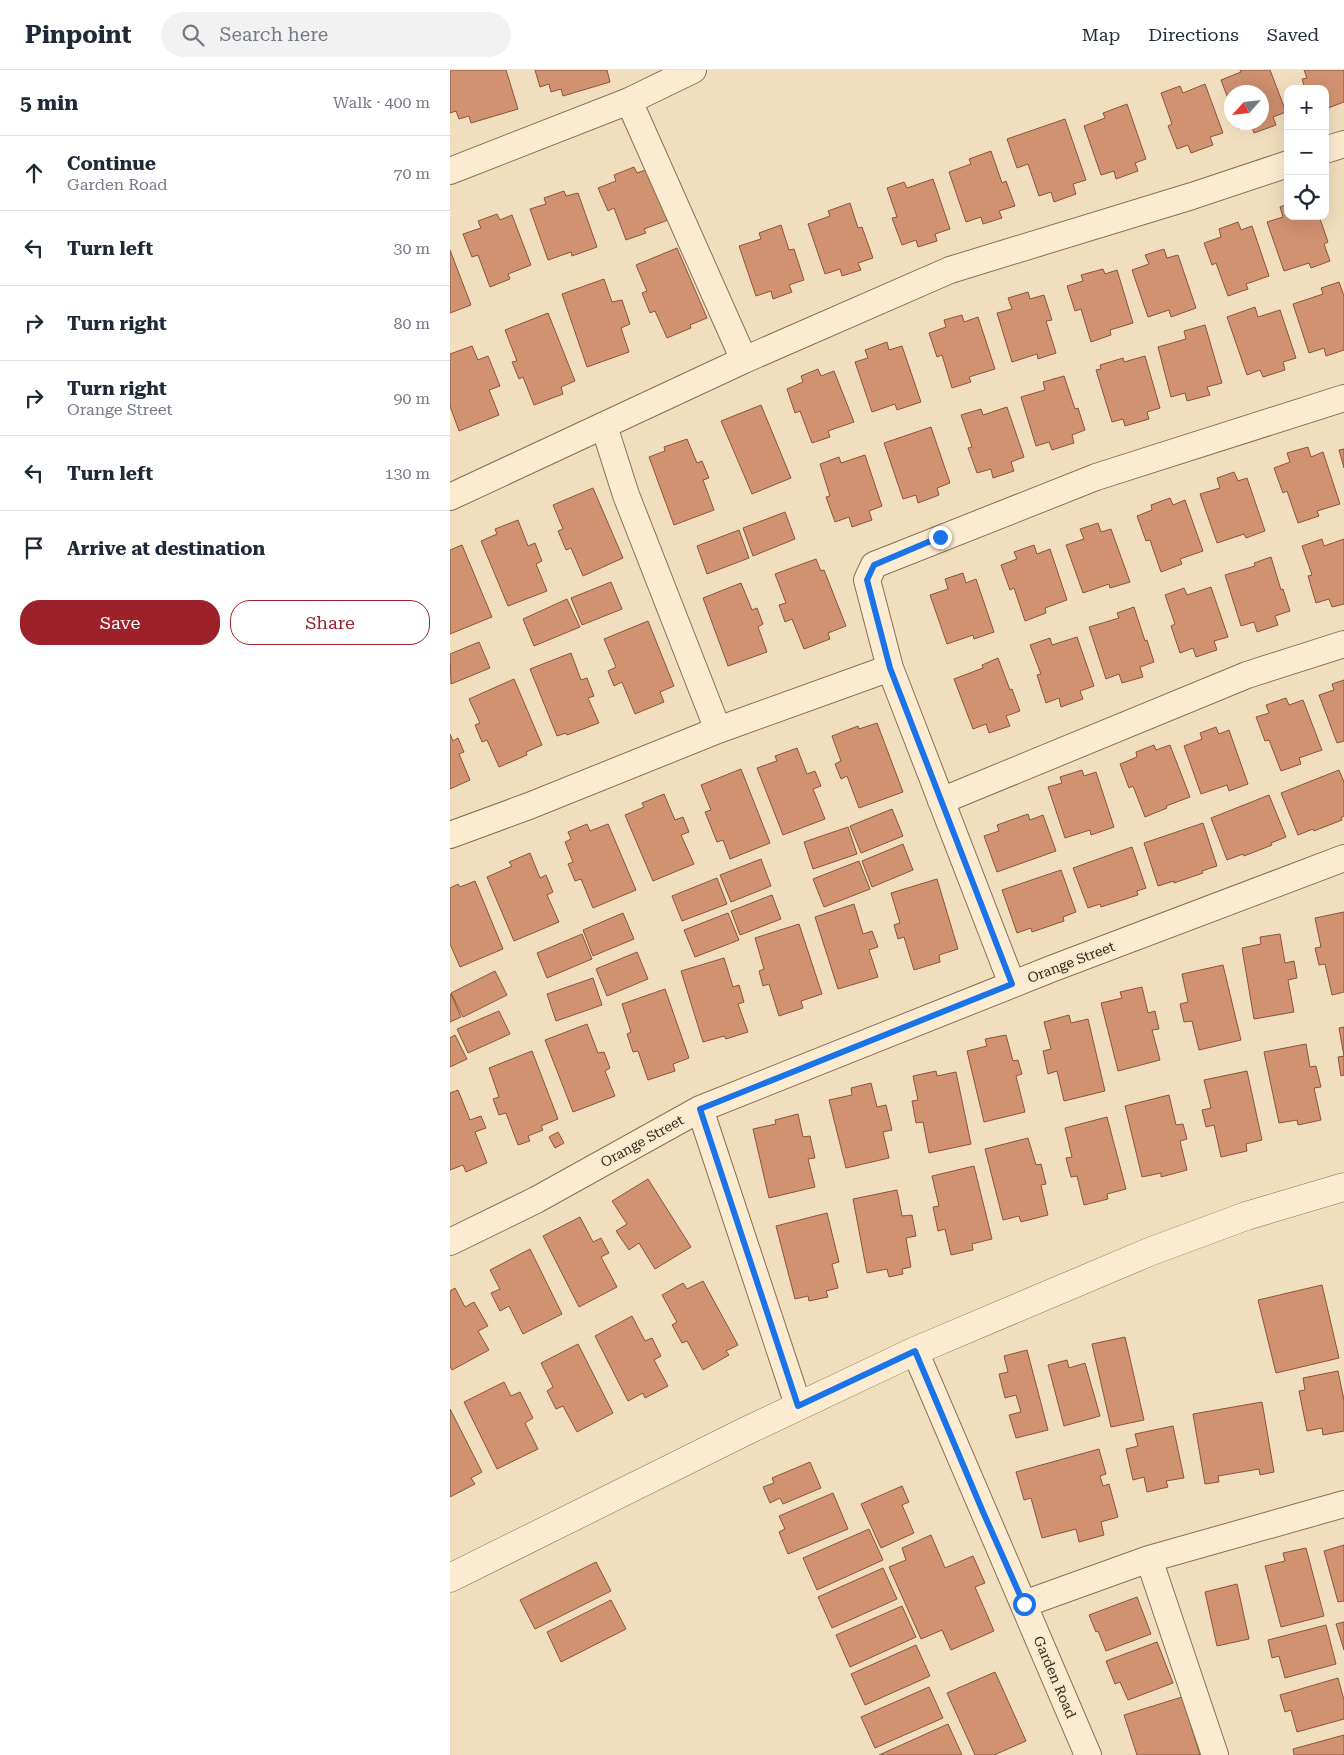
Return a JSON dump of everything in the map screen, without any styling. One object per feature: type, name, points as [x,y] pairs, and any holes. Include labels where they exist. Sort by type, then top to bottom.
[{"type":"street","points":[[450,171],[629,101],[693,70]]},
{"type":"street","points":[[629,101],[744,360]]},
{"type":"street","points":[[1329,149],[1344,144]]},
{"type":"street","points":[[450,497],[744,360],[950,270],[1192,196],[1284,165]]},
{"type":"street","points":[[1012,984],[890,668],[867,580],[874,565],[1096,476],[1344,398]]},
{"type":"street","points":[[604,426],[626,494],[718,730]]},
{"type":"street","points":[[941,801],[1247,675],[1344,644]]},
{"type":"street","points":[[450,835],[529,806],[718,730],[890,668]]},
{"type":"street","name":"Orange Street","points":[[450,1242],[536,1200],[700,1109],[1012,984],[1344,858]]},
{"type":"street","points":[[700,1109],[798,1406]]},
{"type":"street","points":[[450,1578],[798,1406],[915,1351],[1149,1252],[1246,1216],[1344,1187]]},
{"type":"street","name":"Garden Road","points":[[915,1351],[1088,1755]]},
{"type":"street","points":[[1024,1604],[1149,1559],[1344,1504]]},
{"type":"street","points":[[1149,1559],[1215,1755]]},
{"type":"building","points":[[450,70],[506,70],[518,109],[471,123],[469,116],[459,119],[456,111],[450,113]]},
{"type":"building","points":[[535,70],[607,70],[610,82],[563,96],[561,89],[551,92],[549,84],[540,87]]},
{"type":"building","points":[[1240,70],[1270,70],[1284,107],[1284,113],[1273,117],[1276,125],[1269,128],[1269,85],[1224,85],[1224,88],[1221,80],[1241,72]]},
{"type":"building","points":[[1304,70],[1344,70],[1344,102],[1329,108],[1329,85],[1304,85],[1302,79],[1307,78]]},
{"type":"building","points":[[1205,84],[1223,133],[1210,137],[1213,145],[1191,153],[1188,145],[1177,149],[1168,126],[1172,124],[1161,93],[1180,86],[1183,93]]},
{"type":"building","points":[[1127,104],[1146,159],[1135,163],[1138,171],[1116,179],[1114,171],[1101,175],[1084,126],[1105,118],[1103,113]]},
{"type":"building","points":[[1065,119],[1086,180],[1073,184],[1076,194],[1054,202],[1051,192],[1039,196],[1028,164],[1017,168],[1007,139]]},
{"type":"building","points":[[991,151],[1002,183],[1006,181],[1015,206],[999,211],[1002,218],[983,224],[981,217],[966,222],[949,172],[971,164],[969,159]]},
{"type":"building","points":[[634,167],[637,173],[648,169],[668,220],[644,229],[646,233],[626,240],[614,208],[608,211],[598,188],[616,181],[614,175]]},
{"type":"building","points":[[933,179],[950,229],[935,234],[937,241],[918,247],[916,240],[902,245],[892,218],[897,217],[887,188],[904,182],[907,188]]},
{"type":"building","points":[[564,191],[566,196],[578,193],[597,247],[572,256],[571,252],[548,260],[530,209],[546,204],[544,198]]},
{"type":"building","points":[[850,203],[858,228],[862,227],[873,258],[858,263],[861,270],[842,276],[840,269],[825,274],[808,224],[830,216],[828,211]]},
{"type":"building","points":[[1284,206],[1284,220],[1320,220],[1328,242],[1324,244],[1330,261],[1311,268],[1309,263],[1284,271],[1267,222],[1283,217],[1280,207]]},
{"type":"building","points":[[497,214],[500,220],[512,215],[531,265],[508,274],[510,279],[490,287],[478,255],[472,257],[463,234],[481,228],[478,221]]},
{"type":"building","points":[[1238,222],[1241,230],[1252,226],[1269,276],[1246,284],[1248,289],[1228,296],[1216,263],[1212,265],[1204,243],[1221,237],[1219,229]]},
{"type":"building","points":[[781,225],[789,250],[794,249],[804,280],[789,285],[792,292],[773,299],[771,291],[756,296],[739,246],[761,239],[759,233]]},
{"type":"building","points":[[677,248],[707,318],[690,325],[691,328],[667,338],[655,311],[650,313],[642,293],[647,291],[636,265]]},
{"type":"building","points":[[1164,249],[1167,258],[1178,255],[1196,308],[1171,317],[1169,310],[1148,317],[1132,270],[1149,264],[1145,255]]},
{"type":"building","points":[[450,250],[471,305],[450,313]]},
{"type":"building","points":[[1103,269],[1105,274],[1117,270],[1133,323],[1110,330],[1111,335],[1091,342],[1081,309],[1075,311],[1067,286],[1083,281],[1081,275]]},
{"type":"building","points":[[604,279],[612,302],[622,300],[630,324],[621,328],[629,352],[587,367],[562,294]]},
{"type":"building","points":[[1339,282],[1344,296],[1344,350],[1326,356],[1324,348],[1309,353],[1293,304],[1323,294],[1321,288]]},
{"type":"building","points":[[1028,292],[1030,299],[1044,295],[1052,320],[1046,321],[1056,353],[1038,359],[1037,354],[1012,362],[997,313],[1012,309],[1008,298]]},
{"type":"building","points":[[1255,307],[1258,317],[1280,310],[1296,358],[1283,362],[1285,370],[1263,377],[1260,370],[1247,375],[1227,317]]},
{"type":"building","points":[[548,313],[575,381],[561,387],[563,394],[534,405],[523,377],[519,379],[512,362],[517,361],[505,330]]},
{"type":"building","points":[[962,315],[964,322],[978,317],[995,369],[969,377],[971,382],[952,388],[942,355],[937,357],[929,333],[946,327],[944,320]]},
{"type":"building","points":[[1205,325],[1222,383],[1207,387],[1210,395],[1187,401],[1185,393],[1171,397],[1158,347],[1186,339],[1184,331]]},
{"type":"building","points":[[887,342],[889,350],[902,346],[921,402],[897,410],[895,404],[872,412],[855,362],[868,358],[865,350]]},
{"type":"building","points":[[472,346],[478,360],[488,356],[500,386],[489,390],[499,415],[459,431],[450,406],[450,354]]},
{"type":"building","points":[[1145,356],[1160,408],[1147,412],[1149,419],[1125,426],[1123,419],[1112,422],[1096,370],[1101,369],[1100,365],[1123,358],[1124,362]]},
{"type":"building","points":[[818,369],[821,376],[834,371],[854,422],[828,431],[830,437],[812,443],[800,411],[795,413],[787,389],[803,382],[801,376]]},
{"type":"building","points":[[1064,376],[1075,409],[1078,408],[1085,430],[1072,435],[1074,443],[1052,450],[1049,442],[1036,446],[1021,397],[1045,390],[1043,382]]},
{"type":"building","points":[[761,405],[791,478],[752,494],[721,421]]},
{"type":"building","points":[[1007,407],[1024,457],[1011,462],[1014,471],[993,478],[991,469],[977,473],[968,448],[972,447],[961,415],[981,409],[983,415]]},
{"type":"building","points":[[931,427],[950,483],[937,488],[939,495],[918,503],[916,495],[903,499],[884,443]]},
{"type":"building","points":[[687,439],[697,463],[702,461],[709,478],[703,480],[714,510],[674,525],[649,457],[665,451],[664,447]]},
{"type":"building","points":[[1308,447],[1311,457],[1323,452],[1340,504],[1317,511],[1319,516],[1298,523],[1287,491],[1283,493],[1274,468],[1290,462],[1287,453]]},
{"type":"building","points":[[1344,449],[1344,468],[1339,450]]},
{"type":"building","points":[[865,455],[882,506],[869,511],[872,520],[852,527],[849,517],[835,522],[826,497],[830,496],[820,464],[839,457],[841,463]]},
{"type":"building","points":[[1234,472],[1238,481],[1247,478],[1265,531],[1246,538],[1244,534],[1217,543],[1200,494],[1220,488],[1217,478]]},
{"type":"building","points":[[593,488],[623,558],[583,576],[571,548],[566,550],[558,531],[563,529],[553,505]]},
{"type":"building","points":[[1170,498],[1173,505],[1185,500],[1203,551],[1180,559],[1182,564],[1161,572],[1150,540],[1146,541],[1137,516],[1152,510],[1151,505]]},
{"type":"building","points":[[785,512],[795,539],[753,556],[743,528]]},
{"type":"building","points":[[518,520],[528,546],[535,543],[542,561],[536,564],[547,591],[508,606],[481,541],[497,534],[495,529]]},
{"type":"building","points":[[1098,523],[1101,532],[1111,529],[1130,582],[1110,588],[1109,584],[1083,593],[1066,545],[1084,539],[1080,529]]},
{"type":"building","points":[[739,530],[749,558],[707,574],[697,546]]},
{"type":"building","points":[[1322,539],[1324,546],[1344,539],[1344,604],[1332,607],[1329,599],[1316,603],[1308,576],[1312,575],[1302,546]]},
{"type":"building","points":[[462,545],[492,617],[450,634],[450,550]]},
{"type":"building","points":[[1034,545],[1037,554],[1050,549],[1067,600],[1045,608],[1046,613],[1025,621],[1014,588],[1010,590],[1001,565],[1017,559],[1014,552]]},
{"type":"building","points":[[1271,557],[1281,590],[1283,589],[1290,611],[1275,616],[1278,625],[1257,632],[1254,622],[1241,626],[1225,575],[1255,566],[1254,563]]},
{"type":"building","points":[[816,559],[821,571],[824,570],[846,626],[828,633],[830,639],[804,649],[792,619],[785,622],[779,605],[786,603],[775,574]]},
{"type":"building","points":[[963,573],[966,583],[976,579],[994,632],[974,639],[973,635],[947,644],[930,595],[948,589],[945,579]]},
{"type":"building","points":[[611,582],[622,609],[582,625],[571,598]]},
{"type":"building","points":[[741,583],[752,610],[757,608],[763,624],[758,627],[767,652],[728,666],[703,598]]},
{"type":"building","points":[[1211,587],[1228,637],[1214,641],[1217,650],[1196,657],[1193,648],[1180,653],[1171,626],[1175,624],[1165,595],[1184,588],[1187,595]]},
{"type":"building","points":[[567,599],[580,627],[534,646],[523,619]]},
{"type":"building","points":[[1134,607],[1154,662],[1140,667],[1143,677],[1122,683],[1119,674],[1106,679],[1089,627],[1119,618],[1117,613]]},
{"type":"building","points":[[648,621],[674,686],[660,692],[664,702],[635,714],[622,682],[614,686],[608,671],[616,667],[604,639]]},
{"type":"building","points":[[1077,637],[1094,686],[1080,691],[1083,699],[1061,707],[1059,698],[1046,703],[1037,675],[1041,674],[1030,645],[1050,638],[1052,645]]},
{"type":"building","points":[[479,642],[490,668],[451,684],[450,654]]},
{"type":"building","points":[[571,653],[581,680],[587,678],[594,696],[588,698],[599,723],[567,735],[566,733],[557,736],[530,669]]},
{"type":"building","points":[[998,658],[1020,711],[1006,716],[1010,726],[989,733],[986,724],[973,729],[954,679],[983,668],[982,665]]},
{"type":"building","points":[[514,679],[542,745],[526,752],[527,755],[499,767],[487,740],[482,742],[475,725],[480,723],[469,699]]},
{"type":"building","points":[[1344,680],[1344,741],[1337,743],[1319,695],[1334,690],[1332,684]]},
{"type":"building","points":[[1286,698],[1289,705],[1303,700],[1322,750],[1299,758],[1301,764],[1281,771],[1269,740],[1265,741],[1256,717],[1269,713],[1266,705]]},
{"type":"building","points":[[877,723],[903,792],[859,808],[847,776],[841,779],[835,764],[841,761],[832,736],[858,726],[859,729]]},
{"type":"building","points":[[1216,727],[1219,734],[1229,730],[1248,784],[1229,791],[1227,785],[1201,794],[1184,746],[1202,739],[1200,733]]},
{"type":"building","points":[[450,734],[453,741],[458,738],[464,752],[459,754],[470,780],[450,789]]},
{"type":"building","points":[[1154,745],[1156,750],[1170,745],[1190,797],[1166,806],[1167,808],[1145,817],[1133,786],[1129,788],[1120,764],[1137,757],[1136,752]]},
{"type":"building","points":[[797,748],[807,774],[815,771],[821,786],[813,789],[825,819],[783,835],[757,768],[777,761],[775,756]]},
{"type":"building","points":[[741,769],[770,843],[730,859],[723,840],[717,842],[705,812],[711,810],[701,785]]},
{"type":"building","points":[[1082,770],[1084,776],[1096,772],[1114,827],[1091,835],[1090,830],[1065,838],[1048,787],[1062,783],[1060,777]]},
{"type":"building","points":[[1339,770],[1344,782],[1344,816],[1341,818],[1342,820],[1298,835],[1281,793]]},
{"type":"building","points":[[664,794],[675,820],[683,817],[689,832],[681,835],[694,864],[653,881],[625,815],[644,807],[642,803]]},
{"type":"building","points":[[1269,795],[1286,837],[1271,843],[1272,845],[1244,856],[1243,854],[1227,860],[1211,818]]},
{"type":"building","points":[[892,809],[903,836],[861,853],[850,826]]},
{"type":"building","points":[[1028,814],[1030,820],[1043,815],[1056,851],[997,872],[984,836],[999,831],[997,825]]},
{"type":"building","points":[[1203,823],[1217,866],[1174,883],[1174,881],[1158,886],[1144,843]]},
{"type":"building","points":[[587,824],[590,831],[608,824],[636,890],[593,908],[581,879],[575,881],[568,864],[573,862],[565,842],[571,839],[568,832]]},
{"type":"building","points":[[848,827],[857,854],[813,869],[804,842]]},
{"type":"building","points":[[903,844],[913,870],[872,887],[862,861]]},
{"type":"building","points":[[1132,847],[1146,888],[1137,891],[1138,895],[1101,907],[1100,904],[1088,908],[1073,868]]},
{"type":"building","points":[[530,853],[540,878],[546,875],[553,892],[547,895],[559,922],[514,941],[487,877],[512,866],[509,862]]},
{"type":"building","points":[[761,859],[771,886],[731,902],[720,875]]},
{"type":"building","points":[[859,861],[870,889],[824,907],[813,879]]},
{"type":"building","points":[[1061,870],[1076,912],[1063,917],[1064,921],[1032,932],[1031,928],[1017,933],[1002,890]]},
{"type":"building","points":[[717,878],[727,904],[682,921],[672,896]]},
{"type":"building","points":[[937,879],[958,949],[939,955],[940,962],[914,970],[904,937],[898,939],[894,925],[900,923],[891,893]]},
{"type":"building","points":[[475,881],[503,949],[460,967],[450,944],[450,888],[458,884],[460,887]]},
{"type":"building","points":[[772,895],[781,919],[740,935],[731,911]]},
{"type":"building","points":[[854,904],[863,934],[872,931],[878,947],[869,950],[878,977],[838,989],[815,917]]},
{"type":"building","points":[[1344,912],[1344,992],[1332,995],[1325,964],[1319,965],[1315,948],[1321,947],[1315,918]]},
{"type":"building","points":[[623,913],[634,939],[593,956],[583,930]]},
{"type":"building","points":[[728,913],[739,940],[695,957],[684,930]]},
{"type":"building","points":[[799,924],[822,994],[801,1001],[803,1008],[779,1016],[769,984],[763,986],[759,971],[764,969],[755,938]]},
{"type":"building","points":[[582,934],[592,959],[547,978],[537,953]]},
{"type":"building","points":[[1280,934],[1285,963],[1294,961],[1297,978],[1288,980],[1294,1012],[1254,1019],[1242,948],[1261,944],[1260,937]]},
{"type":"building","points":[[637,952],[648,979],[607,996],[596,969]]},
{"type":"building","points":[[724,958],[733,987],[739,985],[744,1002],[738,1004],[748,1032],[726,1039],[724,1036],[703,1042],[681,971]]},
{"type":"building","points":[[1223,965],[1241,1040],[1199,1050],[1192,1021],[1184,1022],[1180,1004],[1188,1002],[1182,974]]},
{"type":"building","points":[[495,971],[507,995],[463,1017],[451,993]]},
{"type":"building","points":[[593,978],[602,1005],[556,1021],[547,994]]},
{"type":"building","points":[[1142,987],[1148,1013],[1155,1011],[1159,1029],[1152,1030],[1160,1060],[1118,1071],[1101,1003],[1122,998],[1120,992]]},
{"type":"building","points":[[665,989],[689,1058],[673,1064],[675,1071],[648,1080],[638,1051],[633,1052],[627,1034],[631,1032],[622,1004]]},
{"type":"building","points":[[450,995],[461,1017],[450,1022]]},
{"type":"building","points":[[499,1011],[510,1034],[468,1053],[457,1029]]},
{"type":"building","points":[[1069,1015],[1071,1023],[1088,1019],[1105,1091],[1064,1101],[1057,1071],[1048,1074],[1043,1051],[1051,1049],[1044,1022]]},
{"type":"building","points":[[587,1024],[598,1053],[604,1052],[610,1068],[605,1071],[615,1096],[573,1112],[545,1040]]},
{"type":"building","points":[[1344,1027],[1344,1056],[1339,1028]]},
{"type":"building","points":[[455,1035],[467,1059],[450,1067],[450,1038]]},
{"type":"building","points":[[1006,1035],[1013,1061],[1018,1060],[1022,1074],[1016,1076],[1025,1112],[984,1122],[967,1051],[987,1046],[985,1039]]},
{"type":"building","points":[[1306,1044],[1310,1067],[1316,1066],[1321,1087],[1314,1088],[1321,1120],[1298,1125],[1297,1120],[1279,1123],[1264,1052]]},
{"type":"building","points":[[532,1051],[558,1119],[541,1126],[543,1130],[528,1136],[530,1141],[518,1145],[506,1113],[499,1115],[493,1099],[499,1097],[489,1068]]},
{"type":"building","points":[[1344,1056],[1344,1075],[1341,1076],[1338,1057]]},
{"type":"building","points":[[936,1071],[937,1076],[956,1072],[971,1144],[929,1153],[923,1122],[916,1123],[912,1101],[918,1100],[913,1076]]},
{"type":"building","points":[[1247,1071],[1262,1140],[1246,1144],[1247,1151],[1221,1157],[1214,1125],[1206,1127],[1202,1110],[1211,1108],[1204,1080]]},
{"type":"building","points":[[871,1083],[877,1107],[886,1105],[892,1130],[883,1132],[889,1158],[846,1168],[829,1100],[852,1095],[851,1088]]},
{"type":"building","points":[[458,1090],[470,1120],[481,1116],[486,1128],[475,1132],[487,1163],[466,1172],[463,1165],[450,1170],[450,1093]]},
{"type":"building","points":[[1169,1095],[1176,1125],[1183,1124],[1187,1139],[1180,1141],[1187,1170],[1161,1177],[1161,1173],[1142,1177],[1125,1106]]},
{"type":"building","points":[[798,1114],[803,1137],[810,1136],[815,1158],[808,1159],[815,1187],[769,1198],[753,1129],[776,1124],[775,1120]]},
{"type":"building","points":[[1107,1117],[1126,1189],[1107,1194],[1108,1199],[1084,1205],[1077,1176],[1071,1177],[1066,1158],[1072,1157],[1065,1128]]},
{"type":"building","points":[[558,1132],[564,1143],[555,1148],[549,1137]]},
{"type":"building","points":[[1028,1138],[1036,1165],[1041,1164],[1046,1184],[1041,1185],[1048,1215],[1021,1222],[1019,1216],[1003,1220],[985,1149]]},
{"type":"building","points":[[974,1166],[992,1239],[972,1244],[973,1250],[951,1255],[945,1229],[938,1231],[933,1207],[939,1206],[932,1176]]},
{"type":"building","points":[[648,1179],[691,1247],[655,1269],[639,1243],[629,1250],[616,1231],[627,1224],[612,1201]]},
{"type":"building","points":[[897,1190],[902,1216],[912,1215],[916,1236],[906,1238],[911,1267],[902,1269],[903,1274],[889,1277],[887,1269],[867,1273],[853,1199]]},
{"type":"building","points":[[827,1213],[839,1262],[832,1264],[838,1288],[826,1291],[828,1297],[809,1301],[808,1296],[795,1299],[776,1226]]},
{"type":"building","points":[[580,1217],[593,1242],[601,1238],[609,1253],[601,1257],[617,1287],[579,1307],[543,1236]]},
{"type":"building","points":[[530,1249],[562,1314],[523,1334],[509,1306],[500,1311],[491,1293],[500,1289],[490,1270]]},
{"type":"building","points":[[703,1281],[738,1345],[726,1351],[729,1355],[703,1370],[687,1341],[682,1343],[672,1325],[677,1322],[662,1295],[683,1283],[687,1289]]},
{"type":"building","points":[[1322,1285],[1339,1358],[1276,1373],[1258,1300]]},
{"type":"building","points":[[455,1288],[465,1307],[474,1302],[488,1326],[478,1331],[489,1350],[452,1370],[450,1366],[450,1291]]},
{"type":"building","points":[[632,1316],[645,1341],[652,1338],[661,1356],[654,1360],[668,1386],[645,1398],[643,1393],[628,1401],[595,1336]]},
{"type":"building","points":[[1125,1337],[1144,1420],[1111,1427],[1092,1344]]},
{"type":"building","points":[[578,1344],[613,1413],[577,1432],[563,1406],[556,1409],[547,1391],[553,1387],[541,1363]]},
{"type":"building","points":[[1027,1350],[1048,1430],[1016,1438],[1009,1415],[1021,1412],[1016,1395],[1005,1398],[999,1374],[1008,1372],[1004,1356]]},
{"type":"building","points":[[1067,1360],[1069,1368],[1085,1363],[1100,1416],[1064,1426],[1048,1365]]},
{"type":"building","points":[[1338,1371],[1344,1400],[1344,1431],[1323,1435],[1322,1428],[1307,1431],[1299,1391],[1305,1390],[1303,1378]]},
{"type":"building","points":[[504,1382],[511,1396],[520,1392],[533,1418],[525,1423],[538,1449],[497,1469],[464,1402]]},
{"type":"building","points":[[1262,1402],[1274,1472],[1260,1475],[1259,1469],[1218,1476],[1219,1482],[1205,1484],[1193,1414]]},
{"type":"building","points":[[450,1409],[482,1472],[471,1478],[475,1484],[450,1497]]},
{"type":"building","points":[[1173,1426],[1184,1478],[1166,1481],[1168,1487],[1147,1492],[1144,1477],[1133,1480],[1126,1449],[1138,1446],[1135,1434]]},
{"type":"building","points":[[1099,1449],[1106,1474],[1100,1476],[1103,1486],[1109,1484],[1118,1517],[1101,1522],[1104,1535],[1079,1542],[1076,1529],[1042,1538],[1031,1498],[1024,1500],[1016,1472]]},
{"type":"building","points":[[810,1462],[821,1488],[783,1504],[780,1498],[770,1503],[763,1487],[774,1483],[772,1478]]},
{"type":"building","points":[[902,1486],[909,1502],[902,1505],[914,1533],[881,1548],[861,1504]]},
{"type":"building","points":[[833,1493],[848,1529],[788,1554],[779,1532],[785,1529],[779,1516]]},
{"type":"building","points":[[869,1529],[883,1560],[817,1590],[803,1558]]},
{"type":"building","points":[[931,1535],[945,1568],[973,1556],[985,1583],[975,1587],[994,1631],[951,1650],[942,1630],[921,1639],[889,1567],[906,1560],[902,1548]]},
{"type":"building","points":[[1344,1545],[1344,1601],[1338,1602],[1324,1551]]},
{"type":"building","points":[[1306,1548],[1324,1616],[1281,1627],[1265,1566],[1285,1561],[1283,1553]]},
{"type":"building","points":[[596,1562],[611,1591],[535,1629],[520,1600]]},
{"type":"building","points":[[883,1568],[897,1599],[832,1628],[818,1597]]},
{"type":"building","points":[[1237,1584],[1249,1639],[1217,1646],[1205,1592]]},
{"type":"building","points":[[1137,1597],[1151,1634],[1106,1651],[1089,1615]]},
{"type":"building","points":[[611,1600],[626,1629],[561,1662],[547,1632]]},
{"type":"building","points":[[902,1606],[916,1637],[850,1667],[836,1635]]},
{"type":"building","points":[[1344,1622],[1344,1650],[1336,1624]]},
{"type":"building","points":[[1326,1625],[1336,1664],[1285,1678],[1279,1656],[1272,1658],[1268,1640]]},
{"type":"building","points":[[1157,1642],[1173,1683],[1128,1700],[1120,1682],[1115,1684],[1106,1661]]},
{"type":"building","points":[[916,1645],[930,1676],[865,1705],[851,1674]]},
{"type":"building","points":[[995,1672],[1026,1741],[994,1755],[975,1755],[947,1693]]},
{"type":"building","points":[[1338,1678],[1344,1700],[1344,1719],[1297,1732],[1291,1710],[1285,1712],[1280,1695]]},
{"type":"building","points":[[929,1687],[943,1718],[875,1748],[861,1717]]},
{"type":"building","points":[[1182,1697],[1200,1755],[1137,1755],[1124,1715]]},
{"type":"building","points":[[948,1724],[962,1755],[879,1755]]},
{"type":"building","points":[[1344,1735],[1344,1755],[1294,1755],[1293,1749]]},
{"type":"route","points":[[940,537],[874,565],[867,580],[890,668],[1012,984],[700,1109],[798,1406],[915,1351],[1024,1604]]}]
